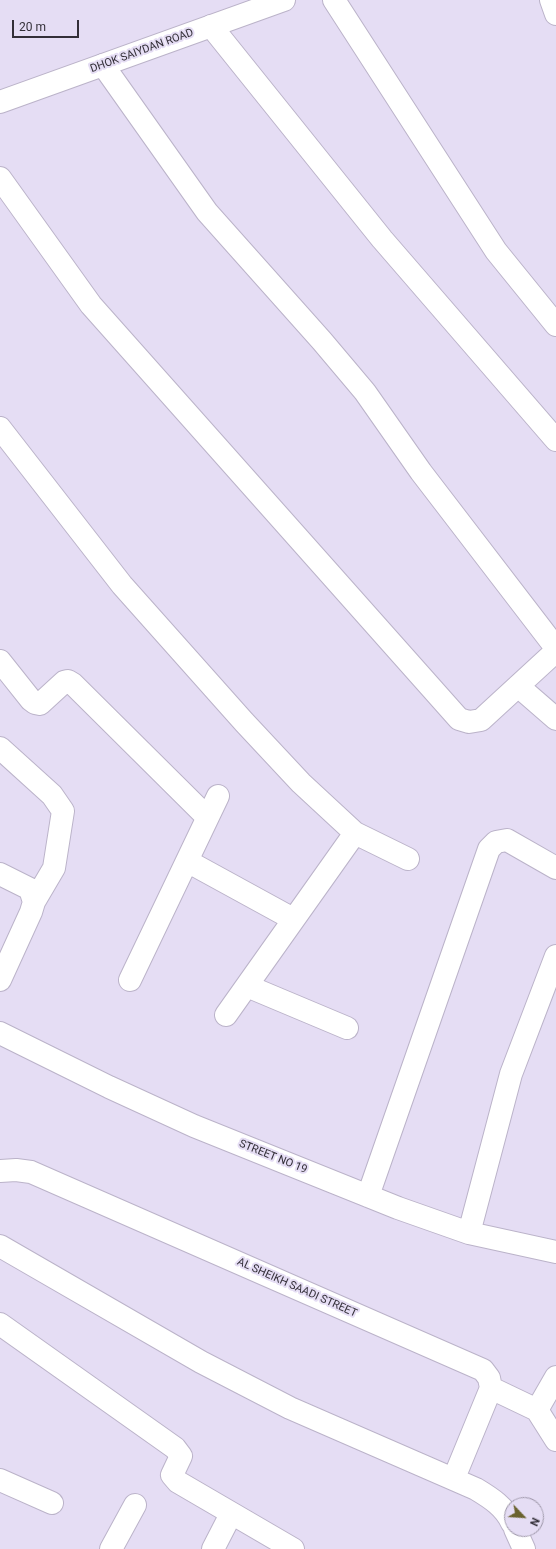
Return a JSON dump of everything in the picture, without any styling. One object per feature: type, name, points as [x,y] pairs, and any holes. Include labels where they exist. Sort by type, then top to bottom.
[{"type":"street","name":"DHOK SAIYDAN ROAD","points":[[0,102],[211,26],[261,4],[284,0]]},
{"type":"street","points":[[334,0],[496,252],[556,325]]},
{"type":"street","points":[[551,0],[556,14]]},
{"type":"street","points":[[211,26],[382,239],[556,440]]},
{"type":"street","points":[[103,65],[207,212],[322,341],[365,392],[421,472],[556,648]]},
{"type":"street","points":[[0,178],[92,305],[459,719],[469,722],[481,720],[556,652]]},
{"type":"street","points":[[0,428],[122,585],[244,722],[301,783],[355,833],[408,859]]},
{"type":"street","points":[[0,661],[35,704],[40,704],[64,682],[68,681],[73,684],[207,818]]},
{"type":"street","points":[[518,686],[556,719]]},
{"type":"street","points":[[0,748],[52,795],[63,811],[54,868],[34,902],[31,912],[0,980]]},
{"type":"street","points":[[130,980],[218,796]]},
{"type":"street","points":[[226,1014],[355,833]]},
{"type":"street","points":[[368,1196],[488,849],[496,842],[507,840],[556,868]]},
{"type":"street","points":[[187,861],[293,920]]},
{"type":"street","points":[[0,874],[30,889],[34,902]]},
{"type":"street","points":[[469,1233],[511,1074],[556,956]]},
{"type":"street","points":[[247,986],[347,1028]]},
{"type":"street","name":"STREET NO 19","points":[[0,1033],[109,1087],[194,1126],[418,1216],[469,1233],[556,1252]]},
{"type":"street","name":"AL SHEIKH SAADI STREET","points":[[0,1171],[16,1170],[32,1172],[483,1370],[489,1378],[491,1388]]},
{"type":"street","points":[[0,1246],[201,1362],[290,1408],[434,1472],[454,1478],[494,1500],[504,1510]]},
{"type":"street","points":[[0,1324],[175,1448],[181,1456],[172,1475],[178,1482],[292,1549]]},
{"type":"street","points":[[538,1410],[556,1377]]},
{"type":"street","points":[[454,1478],[491,1388],[538,1410],[556,1440]]},
{"type":"street","points":[[0,1480],[52,1503]]},
{"type":"street","points":[[111,1549],[135,1505]]},
{"type":"street","points":[[213,1549],[231,1514]]},
{"type":"street","points":[[518,1537],[524,1549]]}]
